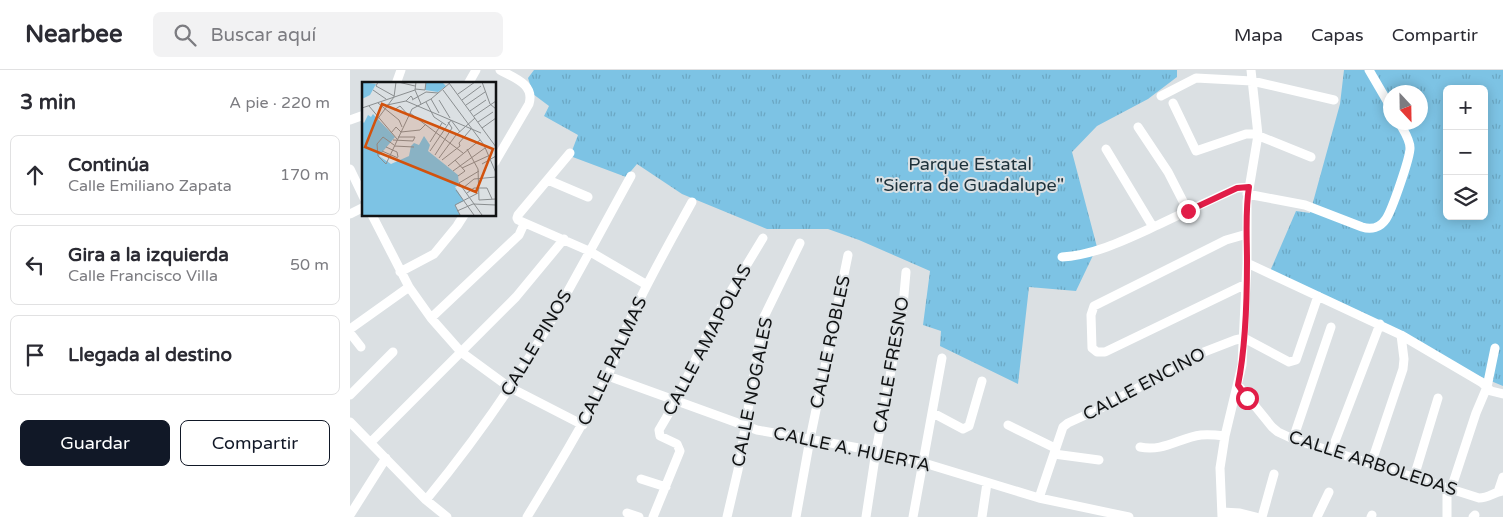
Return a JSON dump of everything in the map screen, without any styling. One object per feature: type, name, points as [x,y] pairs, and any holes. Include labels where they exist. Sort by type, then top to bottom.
[{"type":"street","points":[[397,82],[401,70]]},
{"type":"street","points":[[469,82],[476,70]]},
{"type":"street","points":[[496,160],[529,104],[531,93],[525,85],[500,70]]},
{"type":"street","points":[[1251,70],[1258,135],[1248,191],[1242,365],[1225,436],[1220,468],[1222,514],[1240,513],[1256,517]]},
{"type":"street","points":[[1369,70],[1383,94]]},
{"type":"street","points":[[1161,96],[1194,78],[1252,80],[1334,100]]},
{"type":"street","points":[[1173,103],[1196,151],[1246,134],[1258,135],[1311,157]]},
{"type":"street","points":[[350,120],[362,116]]},
{"type":"street","points":[[1138,127],[1168,172],[1188,211]]},
{"type":"street","points":[[1062,257],[1076,256],[1098,250],[1237,188],[1305,206],[1368,229],[1374,228],[1386,219],[1395,200],[1410,148],[1403,130]]},
{"type":"street","points":[[1106,149],[1153,227]]},
{"type":"street","points":[[570,153],[517,218],[524,224],[589,251],[647,285]]},
{"type":"street","points":[[350,168],[362,194]]},
{"type":"street","name":"CALLE PINOS","points":[[426,500],[475,439],[550,323],[631,176]]},
{"type":"street","points":[[548,180],[588,197]]},
{"type":"street","name":"CALLE PALMAS","points":[[528,517],[583,425],[608,376],[627,326],[647,285],[692,202]]},
{"type":"street","points":[[350,214],[362,208]]},
{"type":"street","points":[[372,216],[408,287],[431,318],[461,352],[509,387],[583,425]]},
{"type":"street","points":[[400,272],[434,254],[463,216]]},
{"type":"street","points":[[431,318],[519,235],[524,224]]},
{"type":"street","points":[[1246,284],[1104,352],[1099,353],[1095,351],[1091,344],[1090,315],[1092,309],[1097,304],[1226,240],[1247,234]]},
{"type":"street","name":"CALLE AMAPOLAS","points":[[654,517],[679,454],[677,444],[662,438],[658,432],[676,401],[716,314],[764,238]]},
{"type":"street","points":[[370,442],[516,297],[564,239]]},
{"type":"street","name":"CALLE NOGALES","points":[[727,517],[736,478],[764,319],[800,243]]},
{"type":"street","name":"CALLE ROBLES","points":[[796,517],[810,439],[848,256]]},
{"type":"street","points":[[1247,263],[1401,334],[1481,382],[1487,388],[1503,394]]},
{"type":"street","name":"CALLE FRESNO","points":[[866,517],[876,451],[903,306],[906,272]]},
{"type":"street","points":[[350,329],[408,287]]},
{"type":"street","points":[[1244,338],[1289,362],[1293,362],[1296,360],[1318,296]]},
{"type":"street","points":[[1331,452],[1380,324]]},
{"type":"street","points":[[1293,439],[1331,327]]},
{"type":"street","points":[[350,334],[361,347]]},
{"type":"street","points":[[1370,464],[1403,369],[1404,359],[1401,334]]},
{"type":"street","name":"CALLE ENCINO","points":[[1039,498],[1063,427],[1068,423],[1101,408],[1204,352],[1225,342],[1244,338]]},
{"type":"street","points":[[1447,517],[1447,498],[1476,413],[1487,388],[1495,348]]},
{"type":"street","points":[[350,394],[393,352]]},
{"type":"street","points":[[913,517],[942,358]]},
{"type":"street","name":"CALLE A. HUERTA","points":[[608,376],[757,430],[876,451],[924,463],[1039,498],[1103,514],[1129,517]]},
{"type":"street","points":[[933,413],[963,429],[967,428],[982,381]]},
{"type":"street","name":"CALLE ARBOLEDAS","points":[[1238,385],[1272,427],[1293,439],[1479,498],[1491,496],[1500,491]]},
{"type":"street","points":[[1414,477],[1438,398]]},
{"type":"street","points":[[350,422],[426,500],[433,513],[447,517]]},
{"type":"street","points":[[1008,426],[1054,451],[1099,460]]},
{"type":"street","points":[[1140,447],[1158,449],[1203,434],[1225,436]]},
{"type":"street","points":[[350,515],[386,458]]},
{"type":"street","points":[[1262,517],[1274,474]]},
{"type":"street","points":[[1500,491],[1503,477]]},
{"type":"street","points":[[641,479],[666,487]]},
{"type":"street","points":[[982,517],[987,483]]},
{"type":"street","points":[[1316,517],[1329,492]]},
{"type":"street","points":[[627,513],[639,517]]},
{"type":"green space","name":"Parque Estatal \"Sierra de Guadalupe\"","points":[[534,70],[1177,70],[1177,77],[1148,99],[1097,126],[1072,152],[1097,247],[1076,291],[1029,287],[1018,384],[940,346],[941,331],[923,325],[930,271],[859,240],[828,229],[767,229],[682,194],[637,164],[626,177],[570,156],[578,135],[544,116],[549,106],[533,94],[528,78]]},
{"type":"green space","points":[[1344,70],[1503,70],[1503,386],[1457,367],[1382,327],[1268,276],[1296,211],[1310,213],[1340,104]]},
{"type":"route","points":[[1188,211],[1237,188],[1249,187],[1247,201],[1244,338],[1238,385],[1247,398]]}]
